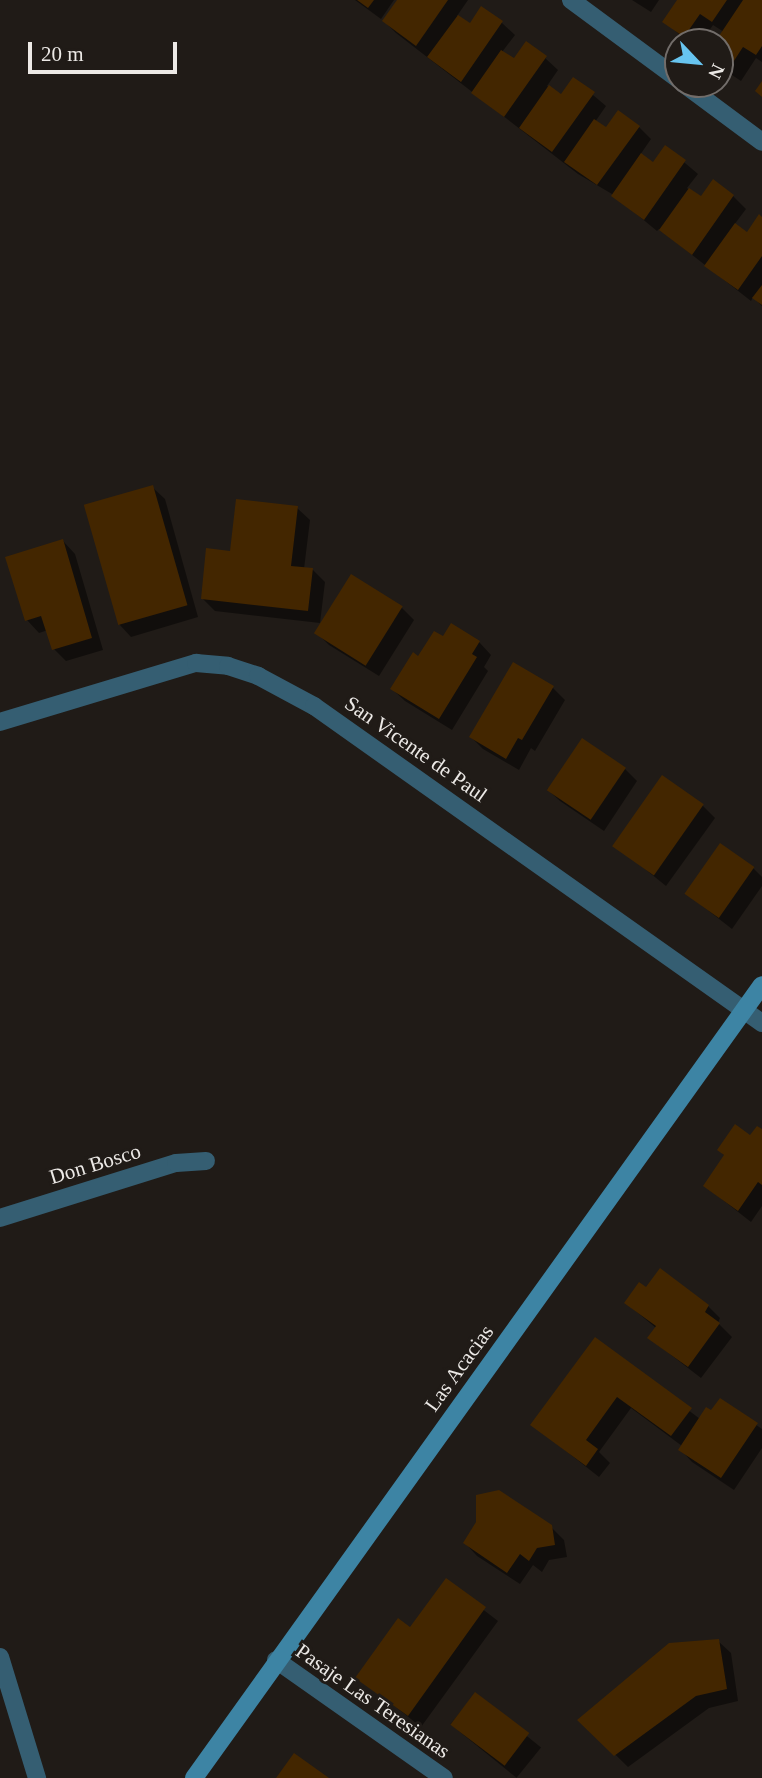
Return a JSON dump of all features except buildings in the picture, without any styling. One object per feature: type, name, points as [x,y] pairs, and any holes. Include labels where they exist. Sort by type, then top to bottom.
[{"type":"street","points":[[571,0],[664,69]]},
{"type":"street","points":[[703,98],[762,142]]},
{"type":"street","name":"San Vicente de Paul","points":[[0,722],[196,663],[228,666],[258,676],[314,706],[762,1024]]},
{"type":"street","name":"Las Acacias","points":[[194,1778],[762,985]]},
{"type":"street","name":"Don Bosco","points":[[0,1218],[176,1163],[206,1161]]},
{"type":"street","points":[[0,1657],[37,1778]]},
{"type":"street","name":"Pasaje Las Teresianas","points":[[276,1660],[444,1778]]}]
